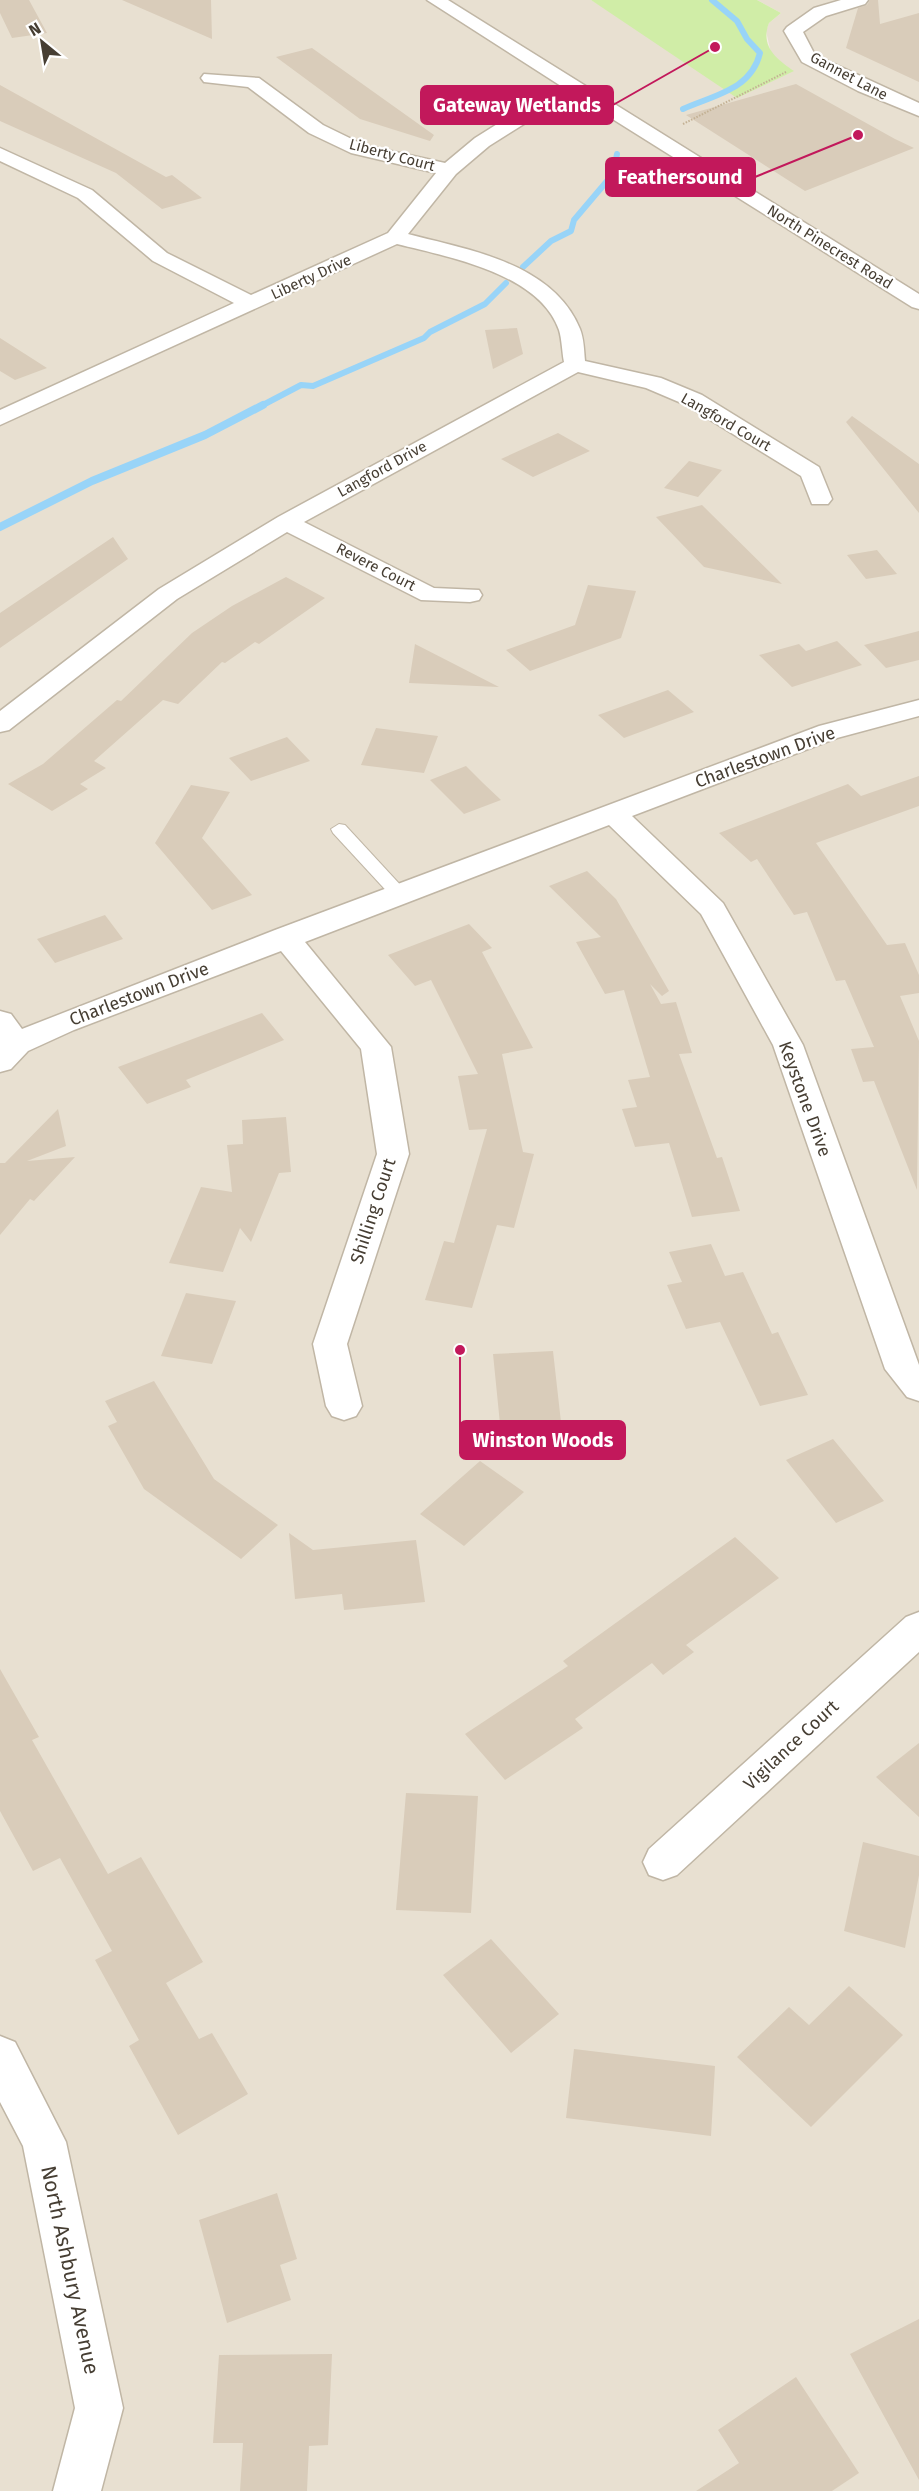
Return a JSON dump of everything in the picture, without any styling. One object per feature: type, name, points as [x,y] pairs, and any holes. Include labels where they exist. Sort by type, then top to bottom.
[{"type":"street","name":"North Pinecrest Road","points":[[436,0],[919,303]]},
{"type":"street","name":"Gannet Lane","points":[[859,0],[819,12],[793,31],[808,58],[865,87],[919,110]]},
{"type":"street","name":"Liberty Court","points":[[210,78],[253,82],[316,129],[358,149],[449,170]]},
{"type":"street","name":"Liberty Drive","points":[[1,416],[252,304],[395,237],[449,170],[482,142],[525,115],[591,96]]},
{"type":"street","points":[[0,154],[85,194],[160,257],[252,304]]},
{"type":"street","points":[[395,237],[476,259],[528,280],[556,304],[569,329],[575,364]]},
{"type":"street","name":"Langford Court","points":[[575,364],[653,383],[694,400],[811,472],[820,499]]},
{"type":"street","name":"Langford Drive","points":[[0,724],[168,594],[286,522],[575,364]]},
{"type":"street","name":"Revere Court","points":[[286,522],[430,595],[470,595]]},
{"type":"street","name":"Charlestown Drive","points":[[6,1042],[63,1023],[828,732],[919,708]]},
{"type":"street","name":"Keystone Drive","points":[[614,814],[712,909],[788,1045],[902,1369],[919,1388]]},
{"type":"street","name":"Shilling Court","points":[[285,937],[376,1047],[393,1154],[330,1344],[344,1406]]},
{"type":"street","name":"Vigilance Court","points":[[663,1862],[919,1628]]},
{"type":"street","name":"North Ashbury Avenue","points":[[0,2056],[44,2142],[99,2408],[77,2491]]},
{"type":"lane","points":[[339,829],[399,894]]},
{"type":"path","points":[[656,139],[796,67]]},
{"type":"shaded area","points":[[0,0],[591,0],[618,16],[781,62],[771,53],[766,31],[769,23],[781,13],[757,0],[919,0],[919,2491],[0,2491]]},
{"type":"green space","points":[[591,0],[757,0],[781,13],[769,23],[768,45],[781,62],[794,71],[737,98]]},
{"type":"building","points":[[0,0],[29,0],[47,33],[12,38],[0,13]]},
{"type":"building","points":[[122,0],[211,0],[212,39]]},
{"type":"building","points":[[870,0],[878,0],[880,24],[919,13],[919,82],[846,48],[858,8],[867,5]]},
{"type":"building","points":[[312,48],[434,135],[430,141],[360,119],[276,57]]},
{"type":"building","points":[[796,84],[914,148],[805,191],[686,115]]},
{"type":"building","points":[[0,85],[166,177],[172,175],[202,198],[162,209],[116,173],[0,121]]},
{"type":"building","points":[[517,328],[523,354],[493,369],[485,330]]},
{"type":"building","points":[[0,338],[47,368],[15,380],[0,371]]},
{"type":"building","points":[[852,416],[919,464],[919,513],[846,422]]},
{"type":"building","points":[[558,433],[590,451],[533,477],[501,459]]},
{"type":"building","points":[[689,461],[722,470],[698,497],[664,488]]},
{"type":"building","points":[[702,505],[782,584],[704,567],[656,517]]},
{"type":"building","points":[[113,537],[128,559],[0,648],[0,613]]},
{"type":"building","points":[[877,550],[897,574],[866,579],[847,555]]},
{"type":"building","points":[[286,577],[325,598],[259,644],[255,642],[225,663],[222,662],[178,704],[163,700],[94,761],[106,768],[80,784],[88,789],[52,811],[8,784],[43,764],[117,700],[121,701],[192,633],[232,606]]},
{"type":"building","points":[[588,585],[636,591],[621,638],[530,671],[506,650],[575,625]]},
{"type":"building","points":[[919,631],[919,660],[886,668],[864,645]]},
{"type":"building","points":[[837,641],[862,665],[792,687],[759,655],[799,644],[806,651]]},
{"type":"building","points":[[415,644],[499,687],[409,683]]},
{"type":"building","points":[[668,690],[694,712],[624,738],[598,715]]},
{"type":"building","points":[[376,728],[438,736],[424,773],[361,765]]},
{"type":"building","points":[[287,737],[310,761],[251,781],[229,758]]},
{"type":"building","points":[[466,766],[501,800],[464,814],[430,780]]},
{"type":"building","points":[[919,776],[919,806],[816,843],[887,945],[905,943],[919,975],[919,993],[900,996],[919,1041],[917,1190],[874,1081],[863,1082],[851,1049],[874,1047],[845,980],[836,981],[807,912],[794,915],[757,859],[751,862],[719,833],[848,784],[861,796]]},
{"type":"building","points":[[191,785],[230,792],[202,838],[252,895],[212,910],[155,843]]},
{"type":"building","points":[[587,871],[616,899],[669,991],[662,996],[650,984],[661,1004],[676,1002],[692,1053],[679,1054],[717,1158],[722,1157],[740,1211],[692,1217],[669,1143],[635,1147],[622,1109],[637,1107],[628,1080],[650,1077],[624,990],[605,994],[576,942],[601,937],[549,886]]},
{"type":"building","points":[[105,915],[123,939],[55,963],[37,939]]},
{"type":"building","points":[[469,924],[492,948],[482,952],[533,1048],[502,1054],[523,1152],[534,1154],[514,1228],[497,1225],[472,1308],[425,1300],[444,1241],[454,1243],[487,1129],[469,1130],[458,1076],[478,1074],[431,980],[415,986],[388,955]]},
{"type":"building","points":[[262,1013],[284,1040],[186,1080],[191,1087],[147,1104],[118,1067]]},
{"type":"building","points":[[58,1109],[66,1146],[27,1161],[75,1157],[34,1201],[30,1199],[0,1235],[0,1163],[5,1163]]},
{"type":"building","points":[[286,1117],[291,1172],[279,1173],[251,1242],[240,1228],[223,1272],[169,1263],[201,1187],[232,1192],[227,1145],[243,1144],[242,1120]]},
{"type":"building","points":[[711,1244],[725,1276],[743,1272],[772,1334],[778,1332],[808,1395],[760,1406],[720,1322],[686,1329],[667,1285],[682,1282],[669,1252]]},
{"type":"building","points":[[186,1293],[236,1301],[212,1364],[161,1356]]},
{"type":"building","points":[[553,1351],[563,1440],[502,1444],[493,1354]]},
{"type":"building","points":[[154,1381],[214,1479],[278,1525],[241,1559],[144,1489],[108,1426],[117,1422],[105,1401]]},
{"type":"building","points":[[833,1439],[884,1501],[836,1523],[786,1460]]},
{"type":"building","points":[[480,1461],[524,1492],[464,1546],[420,1514]]},
{"type":"building","points":[[289,1533],[313,1550],[416,1540],[425,1602],[344,1610],[342,1594],[295,1599]]},
{"type":"building","points":[[735,1537],[779,1578],[686,1645],[694,1652],[663,1675],[652,1663],[575,1719],[583,1728],[505,1780],[465,1734],[568,1666],[563,1661]]},
{"type":"building","points":[[0,1669],[39,1737],[32,1740],[108,1874],[141,1857],[203,1962],[166,1983],[199,2039],[212,2033],[248,2094],[178,2135],[129,2046],[139,2040],[95,1960],[112,1951],[60,1858],[33,1871],[0,1811]]},
{"type":"building","points":[[919,1743],[919,1817],[876,1777]]},
{"type":"building","points":[[406,1793],[478,1796],[471,1913],[396,1910]]},
{"type":"building","points":[[863,1842],[919,1856],[919,1875],[905,1948],[844,1931]]},
{"type":"building","points":[[491,1939],[559,2014],[511,2053],[443,1975]]},
{"type":"building","points":[[849,1986],[903,2035],[811,2127],[737,2057],[789,2007],[809,2025]]},
{"type":"building","points":[[574,2049],[715,2066],[711,2136],[566,2118]]},
{"type":"building","points":[[277,2193],[297,2259],[280,2265],[291,2300],[227,2323],[199,2220]]},
{"type":"building","points":[[919,2319],[919,2480],[850,2354]]},
{"type":"building","points":[[332,2354],[328,2445],[309,2446],[307,2491],[240,2491],[243,2443],[213,2443],[219,2355]]},
{"type":"building","points":[[796,2377],[859,2473],[832,2491],[696,2491],[739,2463],[718,2430]]},
{"type":"waterway","points":[[683,109],[730,90],[740,83],[749,75],[760,53],[747,39],[737,21],[712,0]]},
{"type":"waterway","points":[[523,267],[551,241],[571,231],[574,220],[613,174],[617,154]]},
{"type":"waterway","points":[[261,406],[301,385],[313,386],[424,338],[430,332],[485,304],[506,283]]},
{"type":"waterway","points":[[0,527],[92,481],[205,435],[263,405]]},
{"type":"place","name":"Gateway Wetlands","points":[[715,47]]},
{"type":"place","name":"Feathersound","points":[[858,135]]},
{"type":"place","name":"Winston Woods","points":[[460,1350]]}]
